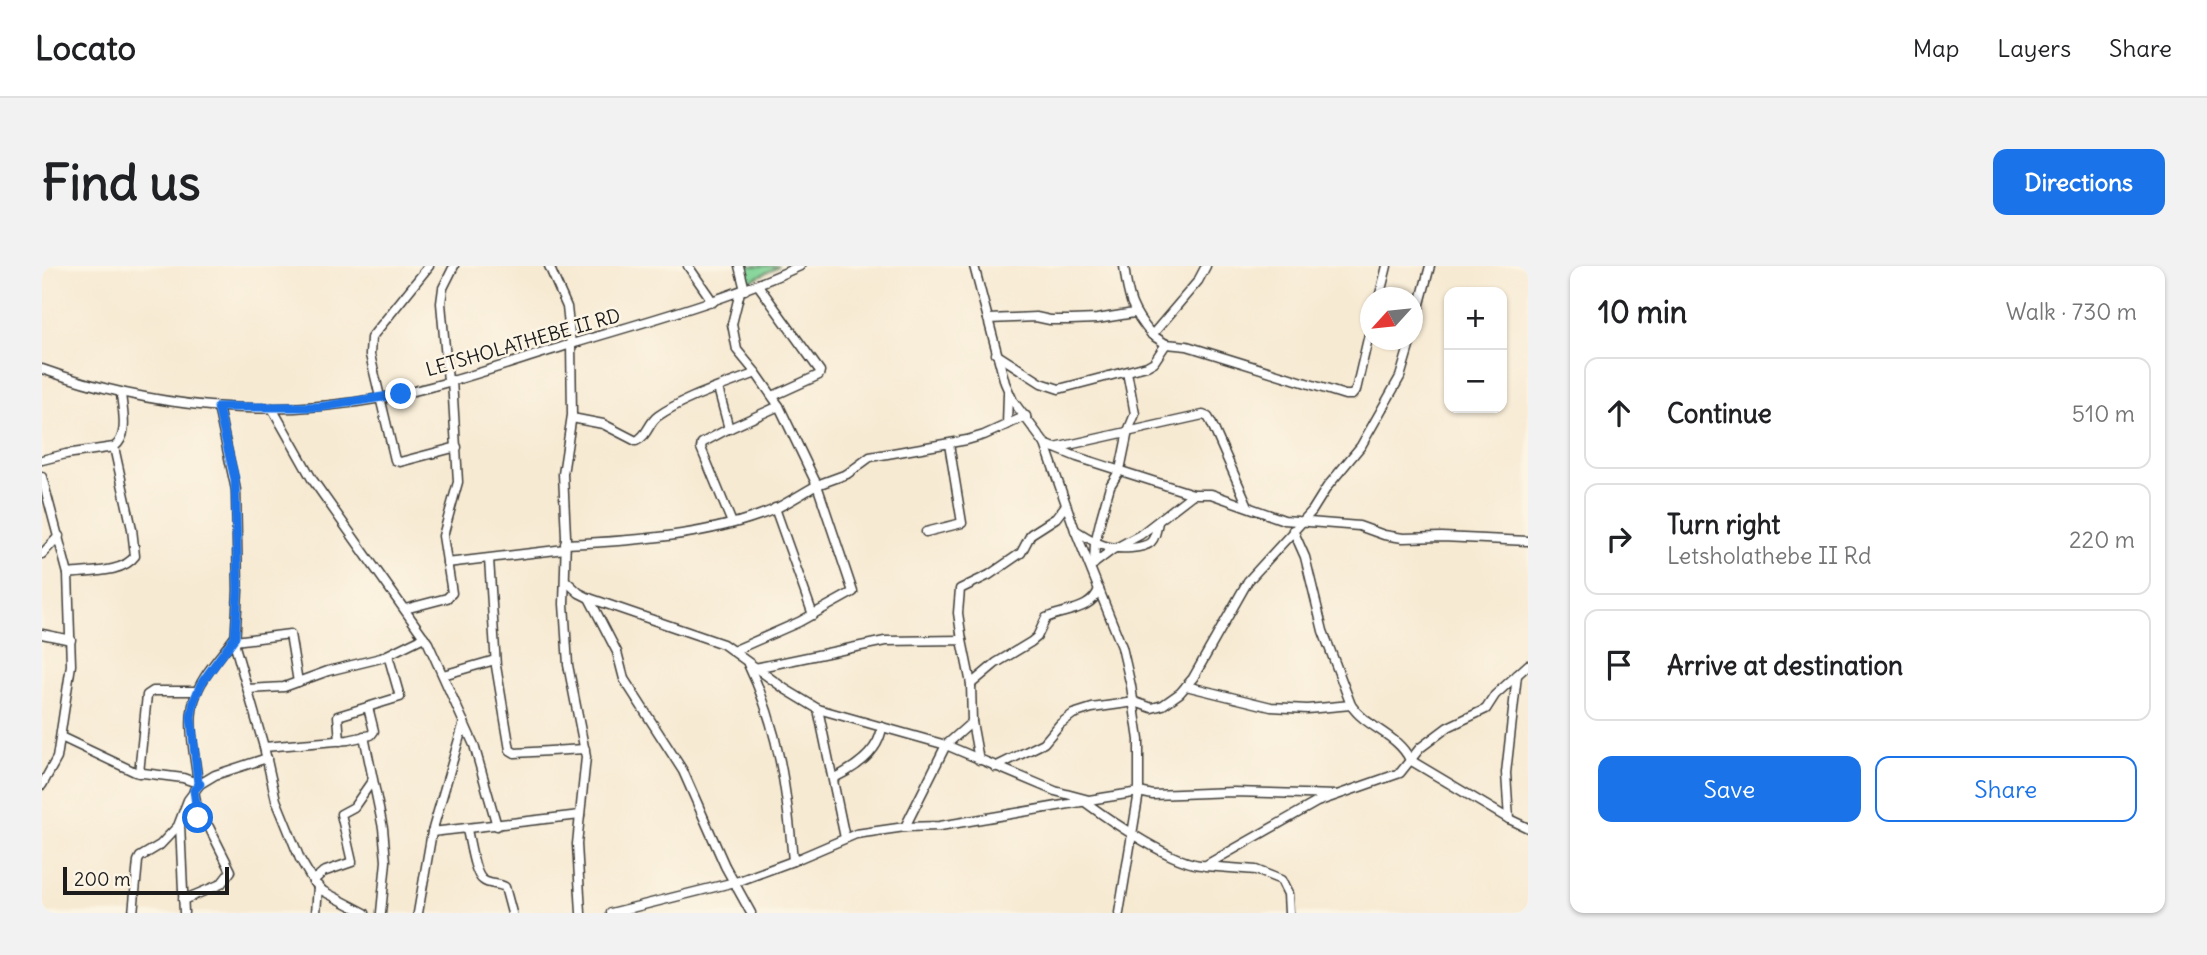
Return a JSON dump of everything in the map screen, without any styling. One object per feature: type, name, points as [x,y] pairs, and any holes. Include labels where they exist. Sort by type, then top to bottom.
[{"type":"street","points":[[429,266],[371,338],[370,355],[397,461],[457,447]]},
{"type":"street","points":[[405,609],[449,597],[452,593],[443,536],[458,482],[457,447],[441,303],[443,288],[454,266]]},
{"type":"street","points":[[550,266],[567,307],[571,344],[572,418],[563,466],[566,581],[564,604],[568,665],[585,750],[578,848],[581,913]]},
{"type":"street","points":[[688,266],[713,302]]},
{"type":"street","points":[[733,651],[813,615],[853,592],[817,485],[779,406],[756,373],[740,356],[734,342],[732,324],[742,291],[739,266]]},
{"type":"street","name":"LETSHOLATHEBE II RD","points":[[42,371],[165,402],[218,407],[320,407],[381,398],[450,381],[713,302],[800,266]]},
{"type":"street","points":[[974,266],[1008,390],[1013,401],[1045,443],[1057,472],[1075,530],[1092,565],[1122,647],[1135,702],[1139,740],[1139,792],[1119,913]]},
{"type":"street","points":[[1124,266],[1129,300],[1134,313],[1152,335],[1166,344],[1187,346],[1345,395],[1352,395],[1356,390],[1365,350]]},
{"type":"street","points":[[1152,335],[1191,290],[1206,266]]},
{"type":"street","points":[[1382,287],[1387,266]]},
{"type":"street","points":[[1423,292],[1430,266]]},
{"type":"street","points":[[758,285],[820,371],[819,375],[773,396]]},
{"type":"street","points":[[988,319],[1097,319],[1134,313]]},
{"type":"street","points":[[996,354],[1041,383],[1059,389],[1151,365],[1166,344]]},
{"type":"street","points":[[995,767],[1044,743],[1060,724],[1073,714],[1092,708],[1135,702],[1152,708],[1163,705],[1186,686],[1248,581],[1312,511],[1326,486],[1361,446],[1400,377],[1408,350]]},
{"type":"street","points":[[1092,565],[1110,486],[1120,470],[1128,431],[1135,414],[1127,372]]},
{"type":"street","points":[[572,418],[603,424],[636,441],[643,438],[657,417],[756,373]]},
{"type":"street","points":[[718,388],[729,429]]},
{"type":"street","points":[[1007,425],[1008,390]]},
{"type":"street","points":[[42,460],[114,447],[121,441],[123,433],[121,393]]},
{"type":"street","points":[[732,523],[701,446],[706,439],[779,406]]},
{"type":"street","points":[[218,407],[236,490],[238,590],[235,639],[278,806],[300,859],[315,884],[329,895],[366,913]]},
{"type":"street","points":[[272,408],[312,479],[424,637],[477,753],[497,826]]},
{"type":"street","points":[[1055,448],[1203,415],[1208,417],[1248,506]]},
{"type":"street","points":[[447,563],[732,523],[775,508],[817,485],[847,474],[870,457],[985,435],[1026,416]]},
{"type":"street","points":[[926,532],[962,523],[949,443]]},
{"type":"street","points":[[1045,443],[1194,494],[1211,494],[1284,520],[1359,526],[1384,535],[1403,538],[1528,541]]},
{"type":"street","points":[[68,574],[112,569],[128,564],[135,556],[132,529],[114,447]]},
{"type":"street","points":[[42,477],[68,574],[71,640],[71,676],[57,758],[42,785]]},
{"type":"street","points":[[1092,565],[1158,522],[1194,494]]},
{"type":"street","points":[[979,760],[972,722],[971,684],[958,613],[960,589],[989,575],[1021,553],[1031,534],[1056,518],[1066,505]]},
{"type":"street","points":[[775,508],[813,615]]},
{"type":"street","points":[[1075,530],[1112,550],[1147,546],[1153,541],[1158,522]]},
{"type":"street","points":[[1293,530],[1305,557],[1323,631],[1356,713],[1405,749],[1410,760],[1528,828]]},
{"type":"street","points":[[42,543],[57,539]]},
{"type":"street","points":[[42,554],[57,539]]},
{"type":"street","points":[[489,559],[495,660],[505,728],[512,752],[585,750]]},
{"type":"street","points":[[566,581],[589,598],[711,639],[818,709],[946,745],[1055,791],[1087,801],[1130,834],[1190,863],[1230,870],[1255,870],[1275,877],[1285,884],[1289,913]]},
{"type":"street","points":[[971,684],[996,663],[1037,637],[1046,618],[1088,605],[1099,589]]},
{"type":"street","points":[[589,598],[617,652],[624,679],[683,771],[751,913]]},
{"type":"street","points":[[42,634],[71,640]]},
{"type":"street","points":[[183,900],[221,884],[231,871],[209,827],[199,821],[191,717],[197,691],[235,639],[290,634],[298,682]]},
{"type":"street","points":[[248,689],[284,687],[388,654],[424,637]]},
{"type":"street","points":[[755,668],[885,641],[962,640]]},
{"type":"street","points":[[340,741],[338,716],[401,696],[388,654]]},
{"type":"street","points":[[443,675],[495,660]]},
{"type":"street","points":[[747,662],[764,699],[775,733],[789,811],[793,861]]},
{"type":"street","points":[[1202,866],[1292,815],[1336,795],[1400,773],[1420,748],[1448,727],[1486,709],[1495,695],[1528,665]]},
{"type":"street","points":[[1509,819],[1506,773],[1517,676]]},
{"type":"street","points":[[1186,686],[1271,707],[1307,709],[1351,705]]},
{"type":"street","points":[[139,774],[147,695],[153,691],[197,691]]},
{"type":"street","points":[[264,747],[340,741],[371,735],[374,731],[368,707]]},
{"type":"street","points":[[818,709],[845,838]]},
{"type":"street","points":[[418,913],[432,832],[464,722]]},
{"type":"street","points":[[905,827],[946,745],[972,722]]},
{"type":"street","points":[[834,778],[862,762],[880,738],[882,727]]},
{"type":"street","points":[[364,736],[382,820],[386,861],[381,913]]},
{"type":"street","points":[[61,737],[139,774],[186,779],[197,786]]},
{"type":"street","points":[[133,913],[140,857],[160,845],[180,824],[197,786],[215,775],[267,758]]},
{"type":"street","points":[[316,913],[315,884],[323,872],[352,862],[341,814],[354,807],[372,781]]},
{"type":"street","points":[[611,913],[734,882],[856,834],[905,827],[940,826],[1139,792],[1153,795],[1233,792],[1336,795]]},
{"type":"street","points":[[432,832],[580,815]]},
{"type":"street","points":[[180,824],[184,913]]},
{"type":"street","points":[[467,830],[479,876],[487,883],[505,887],[512,913]]},
{"type":"green space","points":[[743,266],[779,266],[748,282]]},
{"type":"route","points":[[198,818],[194,790],[200,784],[191,717],[197,691],[235,637],[238,590],[235,479],[218,407],[320,407],[401,394]]}]
